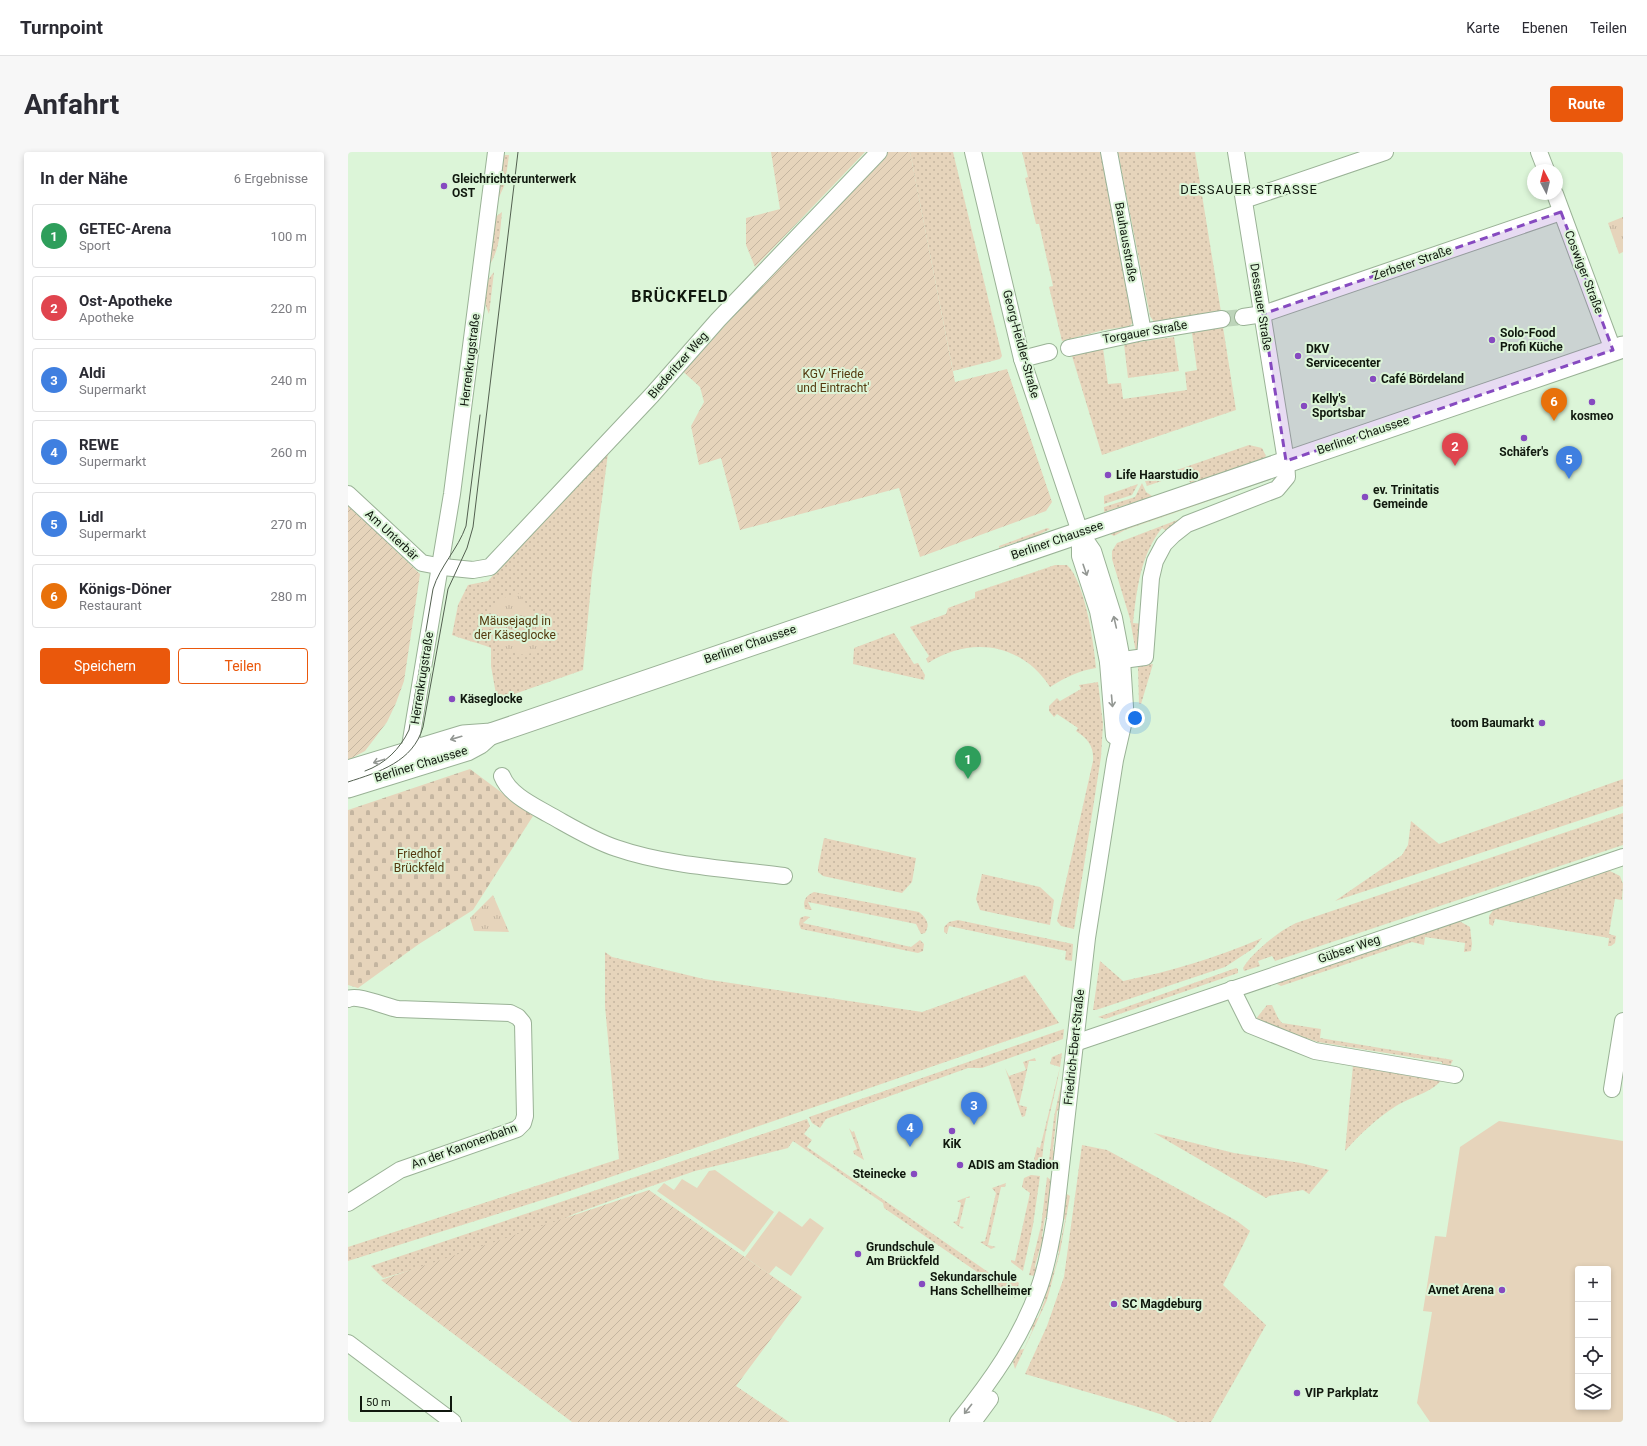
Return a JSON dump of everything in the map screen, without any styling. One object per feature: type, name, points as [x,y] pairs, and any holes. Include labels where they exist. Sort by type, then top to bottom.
[{"type":"main road","name":"Berliner Chaussee","points":[[348,787],[463,736],[491,734],[1618,348]]},
{"type":"main road","name":"Berliner Chaussee","points":[[348,771],[410,759]]},
{"type":"street","name":"Herrenkrugstraße","points":[[410,759],[462,425],[496,152]]},
{"type":"street","name":"Biederitzer Weg","points":[[440,566],[473,570],[486,569],[494,564],[652,395],[731,306],[879,152]]},
{"type":"street","name":"Georg-Heidler-Straße","points":[[972,152],[1022,359],[1080,532]]},
{"type":"street","name":"Bauhausstraße","points":[[1110,152],[1143,332]]},
{"type":"street","name":"Dessauer Straße","points":[[1236,152],[1286,462]]},
{"type":"street","points":[[1244,200],[1385,152]]},
{"type":"street","points":[[1539,152],[1544,164]]},
{"type":"street","name":"Coswiger Straße","points":[[1557,200],[1618,348]]},
{"type":"street","name":"Zerbster Straße","points":[[1263,314],[1562,212]]},
{"type":"street","points":[[1243,317],[1263,314]]},
{"type":"street","name":"Torgauer Straße","points":[[1069,348],[1143,332],[1222,319]]},
{"type":"street","points":[[1022,359],[1049,352]]},
{"type":"street","points":[[1115,661],[1145,656],[1151,578],[1155,561],[1164,544],[1187,524],[1277,489],[1287,477],[1286,462]]},
{"type":"street","name":"Am Unterbär","points":[[348,494],[418,561],[440,566]]},
{"type":"street","name":"Friedrich-Ebert-Straße","points":[[973,1422],[1004,1376],[1014,1355],[1021,1330],[1044,1272],[1055,1219],[1087,938],[1115,760],[1124,716],[1115,661],[1080,556],[1080,532]]},
{"type":"street","points":[[502,776],[506,785],[512,791],[542,810],[591,837],[616,848],[668,861],[784,876]]},
{"type":"street","name":"Gübser Weg","points":[[1075,1043],[1623,857]]},
{"type":"street","points":[[1232,989],[1250,1026],[1315,1052],[1455,1075]]},
{"type":"street","name":"An der Kanonenbahn","points":[[348,999],[352,997],[363,999],[386,1007],[398,1009],[510,1013],[518,1017],[523,1024],[525,1116],[523,1123],[517,1129],[400,1170],[348,1202]]},
{"type":"street","points":[[1612,1089],[1623,1021]]},
{"type":"street","name":"Friedrich-Ebert-Straße","points":[[958,1422],[996,1373],[1021,1330]]},
{"type":"street","points":[[348,1343],[453,1422]]},
{"type":"highlighted area","points":[[1561,212],[1613,350],[1286,461],[1263,314]]},
{"type":"green space","points":[[771,152],[865,152],[755,267],[746,245],[746,218],[780,209]]},
{"type":"green space","name":"KGV 'Friede und Eintracht'","points":[[886,152],[910,152],[955,382],[1007,369],[1052,502],[1046,511],[920,557],[899,488],[740,530],[721,458],[699,465],[691,426],[704,402],[700,387],[679,368]]},
{"type":"green space","points":[[910,152],[953,152],[1002,356],[1000,359],[953,371]]},
{"type":"green space","points":[[1022,152],[1102,152],[1133,322],[1130,326],[1104,330],[1062,341],[1049,287],[1053,286],[1039,224],[1036,224],[1025,178],[1028,177]]},
{"type":"green space","points":[[1118,152],[1195,152],[1221,312],[1154,322],[1150,316]]},
{"type":"green space","points":[[505,155],[509,155],[505,184],[496,204],[501,159]]},
{"type":"green space","points":[[502,212],[497,248],[488,267],[494,218]]},
{"type":"green space","points":[[1623,217],[1623,252],[1619,254],[1608,223]]},
{"type":"green space","points":[[494,272],[489,314],[485,303],[484,292],[487,282]]},
{"type":"green space","points":[[1223,327],[1236,410],[1102,455],[1072,356],[1103,348],[1108,384],[1121,383],[1123,399],[1187,390],[1185,372],[1197,370],[1192,333]]},
{"type":"green space","points":[[1174,337],[1179,371],[1128,378],[1124,344]]},
{"type":"green space","points":[[1249,445],[1262,448],[1266,456],[1264,459],[1191,483],[1182,474],[1147,486],[1145,481]]},
{"type":"green space","points":[[609,446],[592,575],[583,670],[497,700],[491,666],[491,648],[452,635],[458,605],[468,585],[488,581]]},
{"type":"green space","points":[[1268,477],[1269,480],[1125,530],[1114,536],[1110,534],[1123,527]]},
{"type":"green space","points":[[1142,483],[1146,492],[1152,496],[1151,497],[1104,512],[1104,507],[1135,497]]},
{"type":"green space","points":[[1138,484],[1132,495],[1104,504],[1104,496]]},
{"type":"green space","points":[[348,505],[420,574],[404,681],[396,703],[387,722],[365,751],[348,760]]},
{"type":"green space","points":[[1193,514],[1171,534],[1162,528],[1144,561],[1134,610],[1133,623],[1143,624],[1141,648],[1136,653],[1130,619],[1112,559],[1112,551],[1117,543]]},
{"type":"green space","points":[[1047,528],[1050,529],[1036,536],[999,548],[999,546]]},
{"type":"green space","points":[[1055,565],[1067,565],[1079,584],[1088,614],[1096,668],[1072,675],[1050,687],[1039,672],[1025,661],[1011,653],[995,648],[979,647],[962,649],[945,654],[928,663],[926,659],[929,656],[910,627],[946,614],[948,608],[975,598],[975,592]]},
{"type":"green space","name":"Mäusejagd in der Käseglocke","points":[[518,593],[550,635],[537,650],[522,654],[509,650],[498,641],[492,627],[492,613],[500,601]]},
{"type":"green space","points":[[894,633],[914,664],[918,663],[925,675],[924,680],[853,664],[854,648]]},
{"type":"green space","points":[[1153,664],[1141,704],[1139,704],[1138,666]]},
{"type":"green space","points":[[1098,682],[1103,724],[1101,757],[1074,929],[1061,926],[1057,921],[1093,756],[1089,743],[1076,731],[1078,728],[1057,714],[1054,717],[1049,711],[1049,706],[1057,698],[1060,701],[1081,689],[1079,685]]},
{"type":"green space","name":"Friedhof Brückfeld","points":[[470,769],[533,816],[473,910],[419,944],[358,988],[348,985],[348,810]]},
{"type":"green space","points":[[1623,779],[1623,806],[1335,901],[1402,855],[1408,845],[1411,821],[1439,844]]},
{"type":"green space","points":[[1623,813],[1623,845],[1275,961],[1272,956],[1258,961],[1260,966],[1244,971],[1243,968],[1247,962],[1267,942],[1296,923]]},
{"type":"green space","points":[[824,838],[916,858],[912,882],[902,893],[823,876],[818,872],[818,868]]},
{"type":"green space","points":[[1608,870],[1620,876],[1623,884],[1622,900],[1615,899],[1609,934],[1616,936],[1615,943],[1611,946],[1608,946],[1609,938],[1495,919],[1493,926],[1489,924],[1489,916],[1494,909]]},
{"type":"green space","points":[[982,874],[1040,887],[1054,900],[1050,925],[980,910],[976,899]]},
{"type":"green space","points":[[814,892],[919,912],[927,921],[928,927],[925,933],[921,934],[916,924],[808,902],[812,910],[805,909],[804,903],[806,898]]},
{"type":"green space","points":[[493,895],[509,932],[474,931],[470,918]]},
{"type":"green space","points":[[805,916],[810,917],[803,923],[911,947],[920,940],[924,944],[923,951],[918,953],[801,929],[799,924],[800,918]]},
{"type":"green space","points":[[958,920],[1073,944],[1072,961],[1065,960],[1066,951],[949,926],[947,934],[944,932],[944,927],[949,922]]},
{"type":"green space","points":[[1453,921],[1461,922],[1470,927],[1472,944],[1471,951],[1464,952],[1465,943],[1425,937],[1424,945],[1412,942],[1281,986],[1277,984],[1277,982]]},
{"type":"green space","points":[[1262,938],[1254,948],[1225,967],[1093,1010],[1100,961],[1123,981],[1194,963],[1228,952]]},
{"type":"green space","points":[[605,952],[612,957],[704,979],[922,1012],[1025,975],[1059,1023],[558,1195],[348,1261],[348,1247],[619,1159],[605,1006]]},
{"type":"green space","points":[[1236,968],[1238,969],[1238,973],[1105,1019],[1098,1017]]},
{"type":"green space","points":[[1267,1005],[1272,1005],[1282,1023],[1321,1029],[1320,1038],[1453,1060],[1450,1066],[1442,1065],[1442,1062],[1318,1042],[1262,1024],[1255,1020]]},
{"type":"green space","points":[[1064,1029],[1063,1039],[982,1068],[968,1068],[826,1119],[820,1128],[812,1123],[809,1117]]},
{"type":"green space","points":[[1062,1053],[1060,1067],[1050,1064],[1052,1057]]},
{"type":"green space","points":[[1035,1058],[1036,1061],[1029,1061],[1019,1105],[1027,1107],[1025,1116],[1022,1117],[1005,1068],[1009,1076],[1026,1070],[1023,1062]]},
{"type":"green space","points":[[1353,1065],[1442,1079],[1434,1087],[1401,1103],[1375,1121],[1345,1151]]},
{"type":"green space","points":[[1065,1067],[1061,1108],[1057,1111],[1053,1150],[1056,1154],[1056,1159],[1049,1161],[1054,1117]]},
{"type":"green space","points":[[1060,1068],[1042,1160],[1034,1160],[1037,1147],[1040,1148]]},
{"type":"green space","points":[[807,1119],[810,1126],[804,1134],[812,1140],[807,1147],[1004,1283],[1009,1276],[1019,1283],[1015,1298],[884,1208],[883,1203],[793,1141],[788,1148],[695,1171],[574,1214],[524,1239],[383,1278],[371,1266]]},
{"type":"green space","name":"Avnet Arena","points":[[1499,1121],[1623,1141],[1623,1422],[1430,1422],[1417,1403],[1432,1312],[1423,1311],[1435,1236],[1446,1237],[1460,1147]]},
{"type":"green space","points":[[849,1128],[852,1132],[854,1131],[864,1160],[854,1154],[853,1151],[857,1149]]},
{"type":"green space","points":[[1154,1133],[1234,1153],[1301,1163],[1329,1170],[1309,1194],[1303,1190],[1269,1196],[1266,1198]]},
{"type":"green space","points":[[1082,1145],[1107,1150],[1237,1221],[1250,1231],[1223,1285],[1266,1325],[1211,1422],[1177,1422],[1166,1416],[1135,1406],[1025,1374],[1047,1326],[1064,1277]]},
{"type":"green space","points":[[715,1170],[774,1212],[744,1252],[657,1191],[664,1183],[674,1190],[682,1179],[697,1188],[709,1171]]},
{"type":"green space","points":[[1031,1175],[1040,1176],[1033,1225],[1023,1271],[1011,1262],[1011,1260],[1015,1261],[1030,1193],[1022,1187],[1024,1178]]},
{"type":"green space","points":[[1047,1177],[1052,1181],[1049,1215],[1045,1218],[1042,1236],[1045,1240],[1044,1245],[1040,1248],[1035,1266],[1038,1272],[1034,1276],[1029,1275],[1041,1226]]},
{"type":"green space","points":[[1006,1183],[1005,1187],[1001,1187],[988,1245],[996,1247],[991,1249],[980,1242],[985,1241],[996,1193],[992,1188]]},
{"type":"green space","points":[[649,1190],[802,1297],[736,1386],[789,1422],[572,1422],[381,1280]]},
{"type":"green space","points":[[1067,1194],[1070,1196],[1060,1252],[1047,1300],[1015,1369],[1013,1362],[1018,1350],[1024,1349],[1032,1331],[1030,1325],[1033,1319],[1038,1318],[1045,1299],[1043,1292],[1049,1273],[1054,1271],[1059,1252],[1056,1246],[1057,1242],[1061,1240],[1065,1220],[1062,1216],[1064,1196]]},
{"type":"green space","points":[[970,1196],[969,1198],[966,1198],[959,1226],[964,1227],[962,1229],[953,1222],[957,1221],[961,1203],[957,1201]]},
{"type":"green space","points":[[779,1211],[802,1227],[810,1218],[824,1228],[791,1276],[776,1266],[769,1274],[745,1257]]},
{"type":"tunnel","points":[[1222,319],[1243,317]]},
{"type":"tram line","points":[[348,782],[383,769],[403,757],[418,739],[423,727],[448,589],[467,548],[473,527],[518,152]]},
{"type":"tram line","points":[[365,771],[379,764],[391,755],[409,730],[433,589],[440,573],[463,534],[466,526],[480,415]]},
{"type":"place","name":"Gleichrichterunterwerk OST","points":[[444,186]]},
{"type":"place","name":"Solo-Food Profi Küche","points":[[1492,340]]},
{"type":"place","name":"DKV Servicecenter","points":[[1298,356]]},
{"type":"place","name":"Café Bördeland","points":[[1373,379]]},
{"type":"place","name":"kosmeo","points":[[1592,402]]},
{"type":"place","name":"Kelly's Sportsbar","points":[[1304,406]]},
{"type":"place","name":"Königs-Döner","points":[[1554,421]]},
{"type":"place","name":"Schäfer's","points":[[1524,438]]},
{"type":"place","name":"Ost-Apotheke","points":[[1455,466]]},
{"type":"place","name":"Life Haarstudio","points":[[1108,475]]},
{"type":"place","name":"Lidl","points":[[1569,479]]},
{"type":"place","name":"ev. Trinitatis Gemeinde","points":[[1365,497]]},
{"type":"place","name":"Käseglocke","points":[[452,699]]},
{"type":"place","name":"toom Baumarkt","points":[[1542,723]]},
{"type":"place","name":"GETEC-Arena","points":[[968,779]]},
{"type":"place","name":"Aldi","points":[[974,1125]]},
{"type":"place","name":"KiK","points":[[952,1131]]},
{"type":"place","name":"REWE","points":[[910,1147]]},
{"type":"place","name":"ADIS am Stadion","points":[[960,1165]]},
{"type":"place","name":"Steinecke","points":[[914,1174]]},
{"type":"place","name":"Grundschule Am Brückfeld","points":[[858,1254]]},
{"type":"place","name":"Sekundarschule Hans Schellheimer","points":[[922,1284]]},
{"type":"place","name":"Avnet Arena","points":[[1502,1290]]},
{"type":"place","name":"SC Magdeburg","points":[[1114,1304]]},
{"type":"place","name":"VIP Parkplatz","points":[[1297,1393]]},
{"type":"district","name":"DESSAUER STRASSE","points":[[1249,189]]},
{"type":"district","name":"BRÜCKFELD","points":[[680,296]]}]
